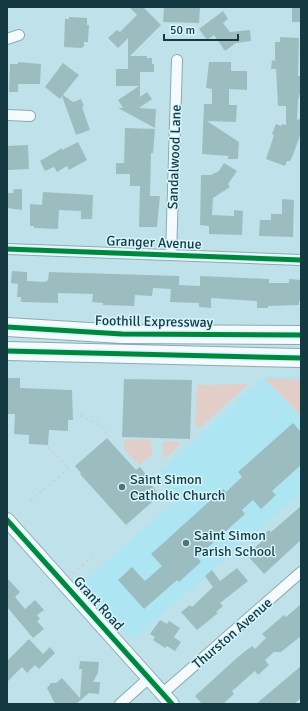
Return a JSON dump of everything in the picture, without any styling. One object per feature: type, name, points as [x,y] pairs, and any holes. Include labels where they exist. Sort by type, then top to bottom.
[{"type":"highway","name":"Foothill Expressway","points":[[7,327],[122,334],[301,335]]},
{"type":"highway","points":[[7,351],[301,358]]},
{"type":"main road","name":"Grant Road","points":[[7,520],[172,704]]},
{"type":"street","points":[[7,39],[18,35]]},
{"type":"street","name":"Sandalwood Lane","points":[[171,255],[176,60]]},
{"type":"street","points":[[7,115],[30,116]]},
{"type":"street","name":"Granger Avenue","points":[[7,249],[301,260]]},
{"type":"street","name":"Thurston Avenue","points":[[163,693],[301,572]]},
{"type":"street","points":[[120,704],[149,678]]},
{"type":"path","points":[[80,415],[101,426],[107,434]]},
{"type":"path","points":[[30,501],[69,468],[46,445]]},
{"type":"path","points":[[73,574],[94,555]]},
{"type":"shaded area","name":"Saint Simon Parish School","points":[[266,375],[301,376],[301,493],[133,640],[80,585],[176,500],[156,476]]},
{"type":"shaded area","points":[[264,378],[301,379],[301,416]]},
{"type":"shaded area","points":[[248,384],[201,427],[197,427],[195,422],[197,385]]},
{"type":"shaded area","points":[[149,439],[151,442],[152,455],[139,465],[124,449],[124,440]]},
{"type":"shaded area","points":[[166,441],[179,442],[180,445],[166,458],[163,456],[163,443]]},
{"type":"building","points":[[129,7],[143,7],[161,25],[130,56],[147,56],[147,58],[152,58],[154,72],[140,72],[140,97],[147,92],[152,99],[139,108],[156,109],[155,128],[118,108],[123,108],[118,100],[139,86],[116,86],[116,69],[128,69],[128,38],[118,48],[108,38],[117,30],[120,32],[137,15]]},
{"type":"building","points":[[164,7],[200,7],[199,23],[163,22]]},
{"type":"building","points":[[292,7],[301,7],[301,22],[292,22]]},
{"type":"building","points":[[223,11],[228,19],[223,23],[230,32],[250,30],[251,41],[236,43],[225,51],[214,35],[207,40],[199,29]]},
{"type":"building","points":[[69,17],[87,18],[87,25],[89,25],[88,42],[84,42],[84,46],[81,48],[64,47],[65,19],[69,19]]},
{"type":"building","points":[[280,37],[299,38],[298,76],[301,76],[297,120],[300,119],[301,133],[293,155],[290,161],[287,161],[285,166],[266,159],[276,124],[281,126],[282,124],[286,125],[286,106],[278,106],[276,69],[271,69],[272,60],[275,61],[275,42],[280,42]]},
{"type":"building","points":[[18,62],[41,64],[40,84],[18,84],[18,92],[9,92],[10,64],[18,64]]},
{"type":"building","points":[[209,62],[231,62],[231,71],[247,71],[247,90],[229,89],[229,105],[237,105],[236,122],[207,121],[239,142],[238,159],[227,159],[229,156],[202,154],[204,104],[212,104],[212,89],[206,88]]},
{"type":"building","points":[[63,63],[79,75],[63,95],[73,102],[81,99],[84,106],[82,107],[90,130],[76,135],[62,96],[60,99],[45,87]]},
{"type":"building","points":[[125,128],[155,129],[153,153],[151,153],[150,196],[160,196],[157,227],[139,227],[140,186],[130,186],[130,174],[116,174],[116,163],[124,163]]},
{"type":"building","points":[[78,142],[87,160],[69,170],[67,166],[57,172],[54,167],[45,171],[40,161],[62,148],[62,150]]},
{"type":"building","points":[[28,145],[29,169],[8,170],[7,146]]},
{"type":"building","points":[[224,163],[237,171],[228,184],[230,187],[213,198],[212,215],[234,216],[234,210],[243,211],[242,235],[209,234],[209,226],[200,225],[201,175],[211,175],[219,171]]},
{"type":"building","points":[[14,189],[22,189],[22,210],[7,208],[7,193],[13,193]]},
{"type":"building","points":[[43,192],[93,195],[92,219],[81,219],[81,211],[59,210],[58,229],[34,228],[34,226],[30,226],[30,204],[42,205]]},
{"type":"building","points":[[282,199],[294,200],[293,237],[259,236],[260,220],[271,220],[271,214],[282,214]]},
{"type":"building","points":[[12,271],[27,272],[27,281],[45,282],[48,280],[49,272],[179,276],[179,285],[200,286],[200,276],[269,279],[269,283],[289,283],[289,279],[301,280],[301,301],[299,301],[299,305],[268,306],[268,308],[257,308],[257,301],[211,298],[211,308],[199,307],[199,303],[170,302],[171,289],[153,288],[152,296],[135,295],[134,306],[103,305],[103,303],[92,302],[93,294],[58,293],[58,303],[21,302],[21,297],[17,297],[18,284],[11,283]]},
{"type":"building","points":[[7,378],[20,378],[20,388],[72,390],[73,420],[68,420],[68,431],[49,430],[48,445],[29,444],[29,435],[14,434],[15,414],[7,414]]},
{"type":"building","points":[[124,379],[192,380],[190,439],[122,437]]},
{"type":"building","points":[[293,423],[301,432],[301,465],[272,491],[276,495],[261,509],[253,500],[242,510],[245,514],[197,557],[201,562],[179,582],[177,580],[144,609],[118,580],[132,567],[145,581],[162,566],[151,554],[223,489],[226,492],[242,477],[238,472]]},
{"type":"building","name":"Saint Simon Catholic Church","points":[[107,438],[136,470],[140,467],[148,477],[146,479],[160,495],[126,525],[80,474],[81,473],[75,466]]},
{"type":"building","points":[[301,506],[301,540],[264,574],[247,555],[262,541],[259,538],[269,530],[271,532]]},
{"type":"building","points":[[237,568],[248,581],[220,603],[223,606],[216,612],[218,613],[197,630],[181,612],[190,605],[192,607],[213,587],[205,576],[212,570],[220,581]]},
{"type":"building","points":[[7,578],[20,592],[15,597],[25,609],[35,600],[44,610],[37,615],[40,619],[37,621],[44,629],[33,638],[7,607]]},
{"type":"building","points":[[301,604],[301,636],[281,652],[274,652],[265,660],[269,665],[258,675],[255,671],[232,691],[234,694],[223,704],[202,704],[195,696],[239,656],[252,646],[255,649],[266,638],[262,634],[284,615],[286,617]]},
{"type":"building","points":[[160,620],[167,624],[169,621],[180,628],[174,637],[181,642],[175,651],[167,646],[165,648],[153,640],[155,637],[150,634]]},
{"type":"building","points":[[29,639],[43,654],[50,647],[55,653],[39,669],[35,665],[27,673],[22,667],[7,682],[7,661]]},
{"type":"building","points":[[80,661],[99,662],[98,673],[93,682],[100,682],[99,694],[89,693],[76,704],[55,704],[47,688],[51,683],[56,683],[62,678],[80,698],[82,669],[79,669]]},
{"type":"building","points":[[301,666],[301,698],[294,704],[256,704]]},
{"type":"cycle path","points":[[7,249],[301,260]]},
{"type":"cycle path","points":[[7,327],[122,334],[301,335]]},
{"type":"cycle path","points":[[7,351],[301,358]]},
{"type":"cycle path","points":[[7,520],[172,704]]},
{"type":"place","name":"Saint Simon Catholic Church","points":[[122,487]]},
{"type":"place","name":"Saint Simon Parish School","points":[[186,543]]}]
